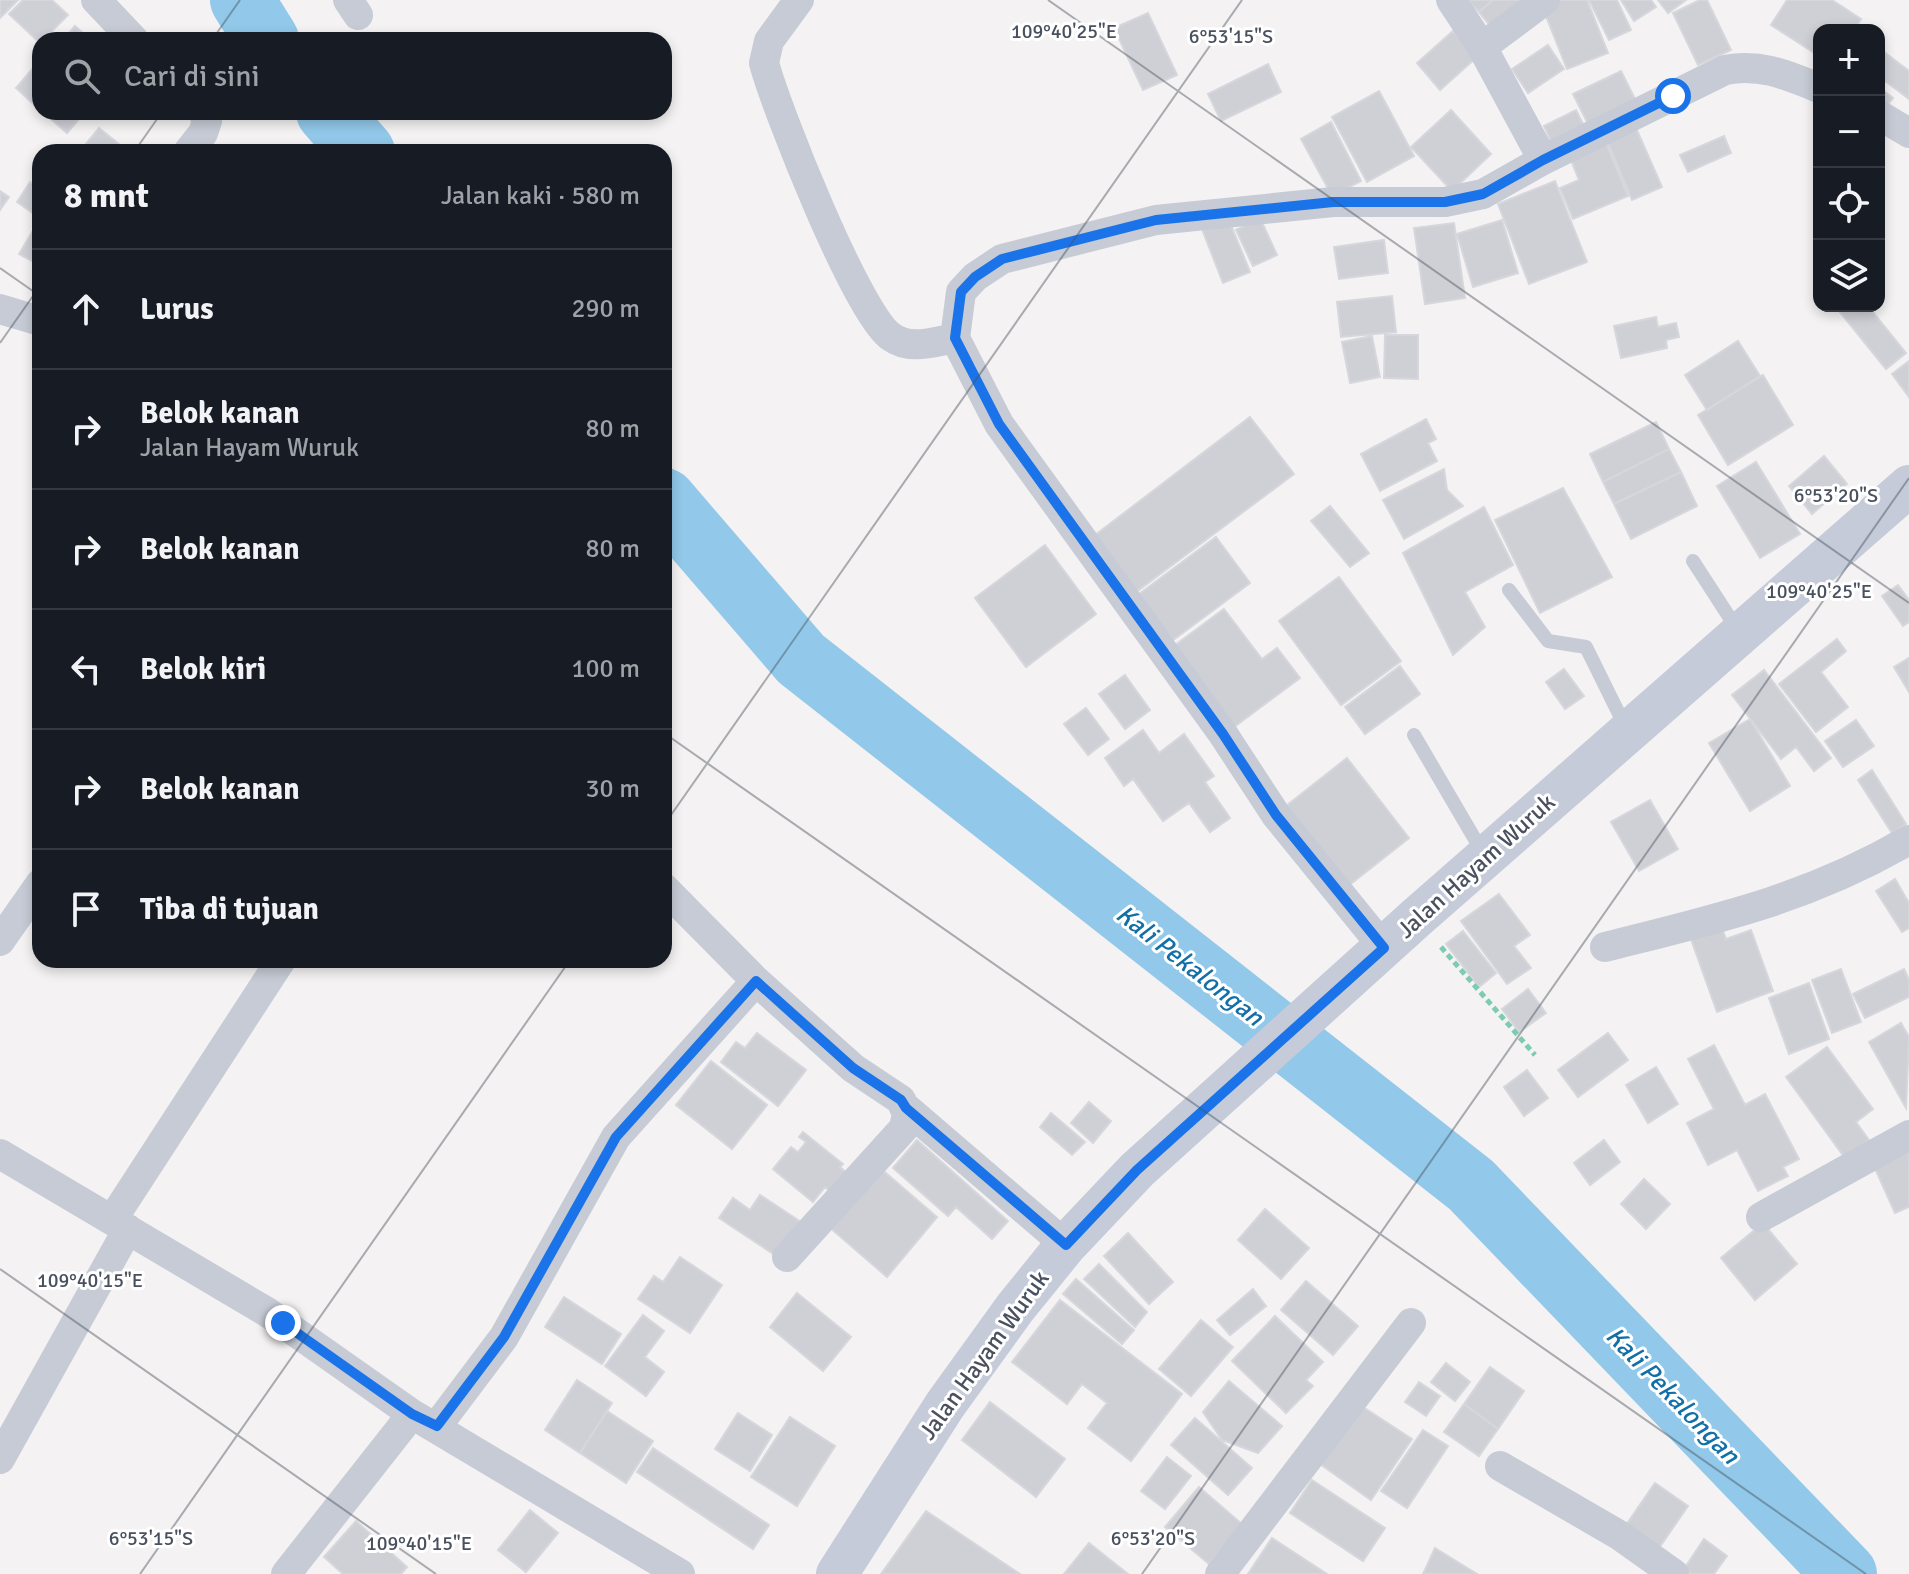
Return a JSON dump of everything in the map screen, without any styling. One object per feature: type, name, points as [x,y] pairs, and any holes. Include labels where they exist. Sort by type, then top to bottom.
[{"type":"street","points":[[96,0],[126,32]]},
{"type":"street","points":[[799,0],[769,41],[764,63],[834,239],[872,317],[891,337],[913,346],[955,338]]},
{"type":"street","points":[[1451,0],[1482,47],[1543,160]]},
{"type":"street","points":[[1482,47],[1545,0]]},
{"type":"street","points":[[1378,953],[1276,815],[1223,734],[999,424],[955,338],[961,292],[975,277],[1002,259],[1156,220],[1333,202],[1445,202],[1483,194],[1543,160],[1725,70],[1749,65],[1813,86]]},
{"type":"street","points":[[1885,119],[1909,133]]},
{"type":"street","points":[[194,144],[203,133],[207,120]]},
{"type":"street","points":[[0,311],[32,319]]},
{"type":"street","name":"Jalan Hayam Wuruk","points":[[837,1574],[945,1405],[1066,1245],[1137,1170],[1416,918],[1909,486]]},
{"type":"street","points":[[1605,947],[1771,905],[1855,872],[1909,840]]},
{"type":"street","points":[[0,941],[32,895]]},
{"type":"street","points":[[672,896],[756,981],[853,1068],[901,1100],[906,1108],[1066,1245]]},
{"type":"street","points":[[0,1459],[120,1224],[276,968]]},
{"type":"street","points":[[286,1574],[504,1337],[616,1137],[756,981]]},
{"type":"street","points":[[787,1257],[904,1128],[906,1108]]},
{"type":"street","points":[[1761,1217],[1909,1135]]},
{"type":"street","points":[[0,1154],[289,1326],[425,1420],[680,1574]]},
{"type":"street","points":[[1220,1574],[1411,1323]]},
{"type":"street","points":[[1500,1466],[1619,1535],[1674,1574]]},
{"type":"lane","points":[[1693,561],[1740,633]]},
{"type":"lane","points":[[1509,590],[1548,641],[1586,647],[1628,731]]},
{"type":"lane","points":[[1414,735],[1486,857]]},
{"type":"path","points":[[1416,918],[1535,1055]]},
{"type":"building","points":[[0,0],[18,0],[0,18]]},
{"type":"building","points":[[23,0],[52,0],[68,15],[51,32],[32,32],[32,36],[9,14]]},
{"type":"building","points":[[1467,0],[1493,0],[1479,12]]},
{"type":"building","points":[[1493,0],[1535,0],[1497,34],[1479,12]]},
{"type":"building","points":[[1557,0],[1587,0],[1608,53],[1567,69],[1542,6]]},
{"type":"building","points":[[1589,0],[1617,0],[1631,30],[1609,40]]},
{"type":"building","points":[[1621,0],[1651,0],[1656,7],[1634,21]]},
{"type":"building","points":[[1658,0],[1686,0],[1668,13]]},
{"type":"building","points":[[1700,0],[1707,0],[1731,50],[1698,65],[1673,13]]},
{"type":"building","points":[[1787,0],[1832,0],[1861,19],[1858,24],[1813,24],[1813,52],[1771,25]]},
{"type":"building","points":[[1148,13],[1177,75],[1143,90],[1114,28]]},
{"type":"building","points":[[1453,31],[1477,57],[1440,90],[1417,63]]},
{"type":"building","points":[[1548,45],[1564,69],[1528,93],[1512,69]]},
{"type":"building","points":[[1885,53],[1909,71],[1909,99],[1885,81]]},
{"type":"building","points":[[1268,64],[1281,92],[1221,121],[1208,94]]},
{"type":"building","points":[[32,69],[32,103],[16,88]]},
{"type":"building","points":[[1621,71],[1638,105],[1590,128],[1573,94]]},
{"type":"building","points":[[1379,91],[1414,156],[1367,182],[1332,117]]},
{"type":"building","points":[[1885,92],[1893,98],[1885,108]]},
{"type":"building","points":[[1451,110],[1491,154],[1452,191],[1411,147]]},
{"type":"building","points":[[1576,110],[1587,132],[1554,148],[1544,126]]},
{"type":"building","points":[[52,120],[78,120],[67,133]]},
{"type":"building","points":[[1331,122],[1361,181],[1332,196],[1301,139]]},
{"type":"building","points":[[99,128],[119,144],[86,144]]},
{"type":"building","points":[[1636,128],[1662,187],[1632,200],[1607,141]]},
{"type":"building","points":[[1724,136],[1731,153],[1688,172],[1680,155]]},
{"type":"building","points":[[1605,140],[1628,196],[1573,219],[1560,188],[1579,180],[1569,155]]},
{"type":"building","points":[[1555,181],[1587,262],[1529,284],[1498,204]]},
{"type":"building","points":[[30,182],[32,183],[32,212],[17,202]]},
{"type":"building","points":[[0,191],[9,197],[0,210]]},
{"type":"building","points":[[1228,218],[1250,272],[1223,283],[1202,229]]},
{"type":"building","points":[[1260,218],[1277,255],[1253,266],[1236,230]]},
{"type":"building","points":[[1502,220],[1518,273],[1473,287],[1457,234]]},
{"type":"building","points":[[1454,223],[1465,298],[1425,304],[1414,228]]},
{"type":"building","points":[[32,232],[32,261],[19,254]]},
{"type":"building","points":[[1384,240],[1388,273],[1339,279],[1334,247]]},
{"type":"building","points":[[1392,296],[1396,332],[1341,337],[1337,302]]},
{"type":"building","points":[[1840,312],[1873,312],[1906,353],[1886,369]]},
{"type":"building","points":[[1656,317],[1658,327],[1676,323],[1679,337],[1666,340],[1667,348],[1621,358],[1614,326]]},
{"type":"building","points":[[1385,335],[1418,335],[1418,379],[1384,378]]},
{"type":"building","points":[[1372,336],[1380,377],[1350,383],[1342,342]]},
{"type":"building","points":[[1738,341],[1760,376],[1707,410],[1685,375]]},
{"type":"building","points":[[1909,361],[1909,397],[1892,374]]},
{"type":"building","points":[[1763,375],[1793,425],[1728,465],[1698,415]]},
{"type":"building","points":[[1250,417],[1294,474],[1128,598],[1086,542]]},
{"type":"building","points":[[1426,419],[1436,439],[1428,443],[1437,461],[1380,491],[1361,454]]},
{"type":"building","points":[[1656,422],[1669,449],[1603,482],[1590,454]]},
{"type":"building","points":[[1669,449],[1681,472],[1614,504],[1603,482]]},
{"type":"building","points":[[1824,456],[1847,484],[1812,514],[1789,486]]},
{"type":"building","points":[[1756,462],[1800,534],[1760,558],[1717,486]]},
{"type":"building","points":[[1444,469],[1447,490],[1463,506],[1404,539],[1383,500]]},
{"type":"building","points":[[1681,472],[1697,506],[1631,539],[1614,504]]},
{"type":"building","points":[[1563,488],[1612,577],[1540,613],[1495,520]]},
{"type":"building","points":[[1330,506],[1369,553],[1350,567],[1311,521]]},
{"type":"building","points":[[1484,507],[1513,565],[1465,592],[1485,627],[1453,655],[1403,553]]},
{"type":"building","points":[[1216,537],[1250,583],[1165,646],[1131,600]]},
{"type":"building","points":[[1045,545],[1096,614],[1026,667],[975,598]]},
{"type":"building","points":[[1339,577],[1401,661],[1341,705],[1279,621]]},
{"type":"building","points":[[1898,585],[1909,600],[1909,622],[1903,626],[1882,596]]},
{"type":"building","points":[[1224,609],[1262,659],[1277,648],[1300,678],[1234,727],[1174,646]]},
{"type":"building","points":[[1837,639],[1846,651],[1821,672],[1848,707],[1816,732],[1779,684]]},
{"type":"building","points":[[1909,658],[1909,692],[1894,667]]},
{"type":"building","points":[[1400,666],[1420,694],[1365,734],[1345,707]]},
{"type":"building","points":[[1564,669],[1584,696],[1565,709],[1546,682]]},
{"type":"building","points":[[1764,670],[1831,758],[1814,771],[1796,747],[1781,759],[1732,695]]},
{"type":"building","points":[[1125,675],[1150,710],[1125,729],[1099,694]]},
{"type":"building","points":[[1086,708],[1109,739],[1088,755],[1064,724]]},
{"type":"building","points":[[1750,719],[1790,786],[1750,811],[1709,743]]},
{"type":"building","points":[[1856,720],[1874,746],[1843,767],[1825,741]]},
{"type":"building","points":[[1143,730],[1159,753],[1184,734],[1214,776],[1205,782],[1230,818],[1210,832],[1189,803],[1163,821],[1133,779],[1124,786],[1105,758]]},
{"type":"building","points":[[1347,758],[1409,838],[1343,890],[1281,810]]},
{"type":"building","points":[[1872,770],[1906,824],[1892,833],[1858,780]]},
{"type":"building","points":[[1650,800],[1678,849],[1639,871],[1611,822]]},
{"type":"building","points":[[1895,879],[1909,903],[1909,928],[1902,932],[1876,891]]},
{"type":"building","points":[[1499,894],[1530,935],[1514,946],[1531,968],[1507,984],[1461,921]]},
{"type":"building","points":[[1722,928],[1726,939],[1751,930],[1773,991],[1717,1012],[1691,939]]},
{"type":"building","points":[[1463,931],[1496,973],[1479,987],[1446,944]]},
{"type":"building","points":[[1841,969],[1861,1022],[1832,1033],[1812,980]]},
{"type":"building","points":[[1904,969],[1909,980],[1909,997],[1865,1018],[1853,994]]},
{"type":"building","points":[[1809,983],[1829,1039],[1789,1054],[1769,998]]},
{"type":"building","points":[[1528,989],[1546,1013],[1519,1032],[1502,1009]]},
{"type":"building","points":[[1901,1023],[1909,1037],[1906,1108],[1869,1042]]},
{"type":"building","points":[[757,1033],[806,1070],[778,1106],[721,1062],[736,1042],[745,1048]]},
{"type":"building","points":[[1608,1033],[1628,1060],[1578,1097],[1558,1070]]},
{"type":"building","points":[[1714,1045],[1745,1105],[1765,1094],[1799,1159],[1783,1167],[1788,1176],[1758,1191],[1737,1150],[1708,1165],[1687,1123],[1714,1109],[1688,1059]]},
{"type":"building","points":[[1827,1047],[1873,1109],[1856,1122],[1869,1140],[1845,1158],[1786,1077]]},
{"type":"building","points":[[711,1061],[767,1105],[732,1149],[676,1105]]},
{"type":"building","points":[[1656,1067],[1678,1104],[1648,1123],[1626,1085]]},
{"type":"building","points":[[1527,1070],[1548,1098],[1524,1116],[1504,1087]]},
{"type":"building","points":[[1089,1102],[1111,1121],[1093,1143],[1071,1123]]},
{"type":"building","points":[[1051,1113],[1085,1142],[1072,1155],[1040,1127]]},
{"type":"building","points":[[803,1132],[843,1164],[840,1167],[848,1174],[833,1194],[825,1187],[813,1202],[773,1169],[791,1147],[798,1152],[806,1142],[799,1137]]},
{"type":"building","points":[[917,1140],[1008,1221],[992,1239],[956,1207],[948,1216],[893,1168]]},
{"type":"building","points":[[1604,1140],[1620,1162],[1590,1185],[1574,1163]]},
{"type":"building","points":[[1909,1149],[1909,1207],[1895,1213],[1873,1164]]},
{"type":"building","points":[[879,1167],[937,1217],[887,1277],[829,1227]]},
{"type":"building","points":[[1644,1179],[1670,1204],[1646,1229],[1621,1204]]},
{"type":"building","points":[[760,1195],[804,1224],[781,1259],[719,1218],[733,1198],[750,1210]]},
{"type":"building","points":[[1265,1209],[1309,1248],[1281,1279],[1238,1240]]},
{"type":"building","points":[[1763,1223],[1797,1264],[1755,1300],[1721,1258]]},
{"type":"building","points":[[1128,1233],[1173,1282],[1149,1304],[1104,1256]]},
{"type":"building","points":[[680,1257],[722,1285],[690,1333],[638,1299],[654,1276],[663,1282]]},
{"type":"building","points":[[1099,1264],[1147,1312],[1135,1327],[1084,1279]]},
{"type":"building","points":[[1076,1279],[1134,1330],[1122,1344],[1063,1294]]},
{"type":"building","points":[[1306,1281],[1358,1326],[1333,1355],[1281,1310]]},
{"type":"building","points":[[1253,1289],[1266,1306],[1230,1335],[1217,1320]]},
{"type":"building","points":[[797,1293],[851,1337],[823,1371],[770,1327]]},
{"type":"building","points":[[564,1297],[621,1334],[602,1364],[545,1327]]},
{"type":"building","points":[[1060,1300],[1182,1394],[1131,1461],[1088,1428],[1107,1403],[1082,1384],[1067,1404],[1012,1362]]},
{"type":"building","points":[[643,1315],[664,1331],[645,1357],[664,1372],[646,1396],[605,1366]]},
{"type":"building","points":[[1275,1316],[1323,1362],[1306,1380],[1313,1386],[1286,1413],[1232,1361]]},
{"type":"building","points":[[1201,1320],[1233,1347],[1191,1396],[1159,1369]]},
{"type":"building","points":[[1446,1363],[1470,1382],[1455,1401],[1431,1382]]},
{"type":"building","points":[[1490,1367],[1524,1391],[1498,1429],[1464,1404]]},
{"type":"building","points":[[577,1380],[612,1403],[580,1453],[545,1430]]},
{"type":"building","points":[[1229,1381],[1282,1426],[1258,1453],[1222,1440],[1203,1412]]},
{"type":"building","points":[[1419,1382],[1440,1396],[1426,1416],[1405,1402]]},
{"type":"building","points":[[990,1402],[1065,1459],[1036,1497],[962,1440]]},
{"type":"building","points":[[1464,1404],[1498,1429],[1479,1456],[1444,1432]]},
{"type":"building","points":[[1360,1405],[1412,1439],[1371,1500],[1320,1464]]},
{"type":"building","points":[[607,1411],[653,1441],[626,1483],[580,1453]]},
{"type":"building","points":[[738,1413],[772,1435],[750,1471],[715,1449]]},
{"type":"building","points":[[790,1417],[835,1446],[797,1506],[751,1477]]},
{"type":"building","points":[[1195,1418],[1252,1468],[1228,1495],[1171,1445]]},
{"type":"building","points":[[1423,1430],[1448,1446],[1407,1508],[1381,1491]]},
{"type":"building","points":[[653,1448],[769,1525],[753,1549],[637,1472]]},
{"type":"building","points":[[1167,1457],[1191,1476],[1165,1509],[1141,1491]]},
{"type":"building","points":[[1312,1480],[1385,1528],[1363,1561],[1290,1513]]},
{"type":"building","points":[[1655,1483],[1688,1506],[1659,1548],[1626,1525]]},
{"type":"building","points":[[1199,1487],[1242,1524],[1209,1564],[1165,1527]]},
{"type":"building","points":[[530,1510],[558,1533],[526,1572],[498,1550]]},
{"type":"building","points":[[926,1511],[1020,1574],[881,1574]]},
{"type":"building","points":[[356,1521],[407,1567],[401,1574],[343,1574],[324,1557]]},
{"type":"building","points":[[1272,1538],[1327,1574],[1248,1574]]},
{"type":"building","points":[[1704,1539],[1727,1556],[1714,1574],[1692,1574],[1684,1569]]},
{"type":"building","points":[[1089,1543],[1128,1574],[1064,1574]]},
{"type":"building","points":[[1435,1548],[1477,1574],[1423,1574]]},
{"type":"waterway","name":"Kali Pekalongan","points":[[242,0],[262,32]]},
{"type":"waterway","name":"Kali Pekalongan","points":[[335,120],[356,144]]},
{"type":"waterway","name":"Kali Pekalongan","points":[[672,509],[801,659],[1471,1185],[1845,1574]]},
{"type":"route","points":[[283,1323],[412,1414],[437,1426],[504,1337],[616,1137],[756,981],[853,1068],[901,1100],[906,1108],[1066,1245],[1137,1170],[1384,948],[1276,815],[1223,734],[999,424],[955,338],[961,292],[975,277],[1002,259],[1074,238],[1156,220],[1333,202],[1445,202],[1483,194],[1543,160],[1673,96]]}]
